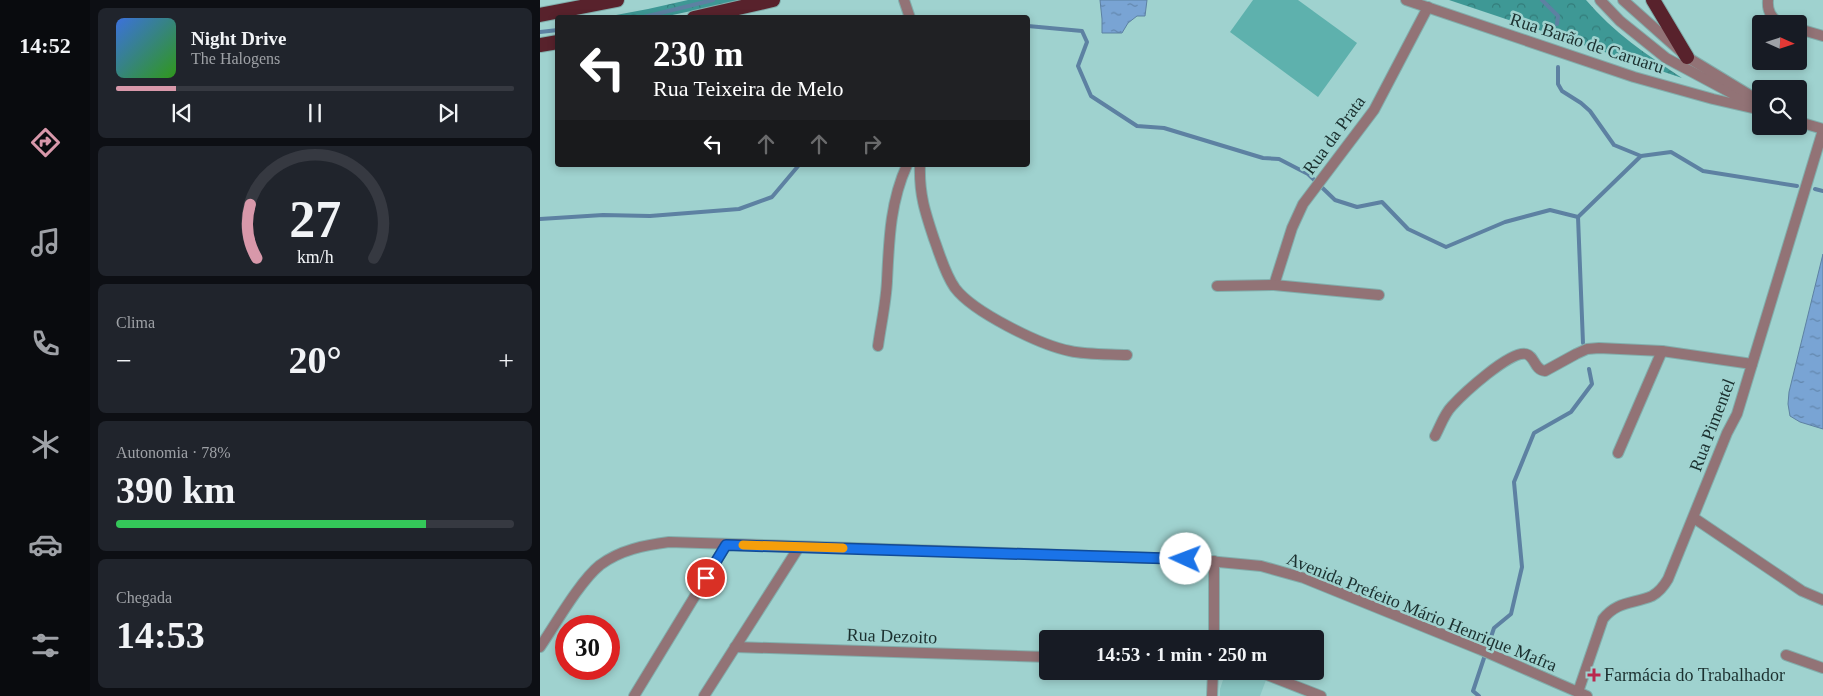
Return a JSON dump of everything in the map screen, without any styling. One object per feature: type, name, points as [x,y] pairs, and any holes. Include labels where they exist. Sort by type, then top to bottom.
[{"type":"highway","points":[[540,15],[617,0]]},
{"type":"highway","points":[[707,15],[773,0]]},
{"type":"highway","points":[[1653,0],[1687,57]]},
{"type":"highway","points":[[540,45],[555,42]]},
{"type":"street","points":[[904,0],[909,15]]},
{"type":"street","name":"Rua Barão de Caruaru","points":[[1406,0],[1634,77],[1752,108]]},
{"type":"street","name":"Rua Barão de Caruaru","points":[[1600,0],[1620,21],[1666,58],[1752,105]]},
{"type":"street","points":[[1623,0],[1687,57],[1752,97]]},
{"type":"street","points":[[1768,0],[1771,15]]},
{"type":"street","name":"Rua da Prata","points":[[1274,285],[1292,228],[1302,204],[1374,110],[1428,7]]},
{"type":"street","points":[[1808,32],[1823,36]]},
{"type":"street","points":[[1807,124],[1823,129]]},
{"type":"street","name":"Rua Pimentel","points":[[1583,694],[1603,619],[1609,610],[1653,596],[1662,589],[1694,518],[1737,414],[1823,129]]},
{"type":"street","points":[[878,346],[887,283],[888,246],[894,205],[900,182],[907,167]]},
{"type":"street","points":[[920,167],[922,206],[954,287],[968,301],[1010,327],[1048,346],[1072,352],[1127,355]]},
{"type":"street","points":[[1217,286],[1274,285],[1379,295]]},
{"type":"street","points":[[1435,436],[1450,408],[1484,377],[1516,355],[1526,354],[1537,368],[1545,372],[1587,349],[1619,347],[1662,350],[1752,364]]},
{"type":"street","points":[[1618,453],[1662,350]]},
{"type":"street","points":[[1694,518],[1802,591],[1823,600]]},
{"type":"street","name":"Avenida Prefeito Mário Henrique Mafra","points":[[540,647],[581,587],[599,566],[620,553],[649,544],[669,542],[1139,557],[1214,561],[1261,566],[1304,578],[1479,649],[1583,694]]},
{"type":"street","points":[[634,696],[726,545]]},
{"type":"street","points":[[704,696],[799,547]]},
{"type":"street","points":[[1214,561],[1214,630]]},
{"type":"street","name":"Rua Dezoito","points":[[735,647],[1039,657]]},
{"type":"street","points":[[1786,655],[1823,668]]},
{"type":"street","points":[[1212,696],[1213,680]]},
{"type":"street","points":[[1280,680],[1320,696]]},
{"type":"shaded area","points":[[1253,0],[1298,0],[1357,43],[1318,97],[1230,32]]},
{"type":"shaded area","points":[[1223,680],[1266,680],[1260,696],[1220,696]]},
{"type":"green space","points":[[688,0],[743,0],[672,15],[616,15]]},
{"type":"green space","points":[[1449,0],[1586,0],[1619,33],[1643,52],[1682,78]]},
{"type":"water","points":[[1100,0],[1147,0],[1145,16],[1137,16],[1128,23],[1122,33],[1102,33]]},
{"type":"water","points":[[1823,254],[1823,429],[1800,422],[1790,416],[1788,404],[1789,392]]},
{"type":"waterway","points":[[652,15],[713,0]]},
{"type":"waterway","points":[[1542,0],[1558,16],[1557,24]]},
{"type":"waterway","points":[[1030,26],[1082,31],[1087,42],[1078,66],[1091,96],[1137,126],[1164,128],[1263,158],[1279,159],[1308,174],[1335,200],[1357,207],[1382,202],[1408,229],[1446,247],[1505,222],[1550,210],[1578,217],[1641,156],[1671,152],[1703,171],[1797,186]]},
{"type":"waterway","points":[[540,32],[555,30]]},
{"type":"waterway","points":[[1558,67],[1558,84],[1562,91],[1590,111],[1614,145],[1641,156]]},
{"type":"waterway","points":[[540,219],[603,215],[650,216],[739,209],[772,197],[797,167]]},
{"type":"waterway","points":[[1815,189],[1823,191]]},
{"type":"waterway","points":[[1578,217],[1583,343]]},
{"type":"waterway","points":[[1479,696],[1473,691],[1494,628],[1511,614],[1522,567],[1514,482],[1534,433],[1571,412],[1592,384],[1589,369]]},
{"type":"slow traffic","points":[[743,545],[843,548]]},
{"type":"place","name":"Farmácia do Trabalhador","points":[[1594,675]]},
{"type":"route","points":[[706,578],[726,545],[1186,559]]}]
